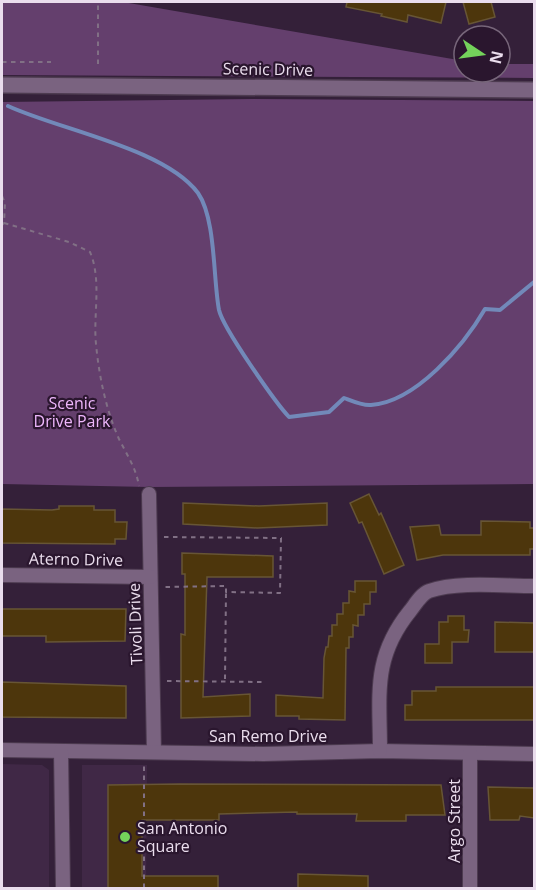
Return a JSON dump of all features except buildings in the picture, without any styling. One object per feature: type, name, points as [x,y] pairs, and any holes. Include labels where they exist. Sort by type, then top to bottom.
[{"type":"street","name":"Scenic Drive","points":[[2,85],[534,90]]},
{"type":"street","name":"Tivoli Drive","points":[[149,494],[149,757]]},
{"type":"street","name":"Aterno Drive","points":[[2,575],[150,577]]},
{"type":"street","points":[[380,751],[380,677],[385,653],[393,632],[425,592],[446,587],[534,586]]},
{"type":"street","name":"San Remo Drive","points":[[2,750],[61,751],[149,757],[380,751],[534,754]]},
{"type":"street","points":[[61,751],[63,888]]},
{"type":"street","name":"Argo Street","points":[[470,753],[470,888]]},
{"type":"path","points":[[98,2],[98,64]]},
{"type":"path","points":[[2,62],[51,62]]},
{"type":"path","points":[[2,196],[3,224],[69,242],[90,252],[96,282],[96,346],[103,386],[119,440],[134,467],[139,489],[149,494]]},
{"type":"path","points":[[161,537],[281,538],[280,593],[226,592]]},
{"type":"path","points":[[161,588],[226,586],[225,680]]},
{"type":"path","points":[[161,681],[263,682]]},
{"type":"path","points":[[144,888],[149,757]]},
{"type":"shaded area","points":[[2,764],[42,765],[49,770],[49,888],[2,888]]},
{"type":"shaded area","name":"San Antonio Square","points":[[82,765],[147,765],[146,888],[82,888]]},
{"type":"green space","points":[[2,2],[123,2],[452,59],[452,78],[2,75]]},
{"type":"green space","points":[[512,64],[534,64],[534,78],[512,78]]},
{"type":"green space","name":"Scenic Drive Park","points":[[253,99],[534,101],[534,484],[149,487],[2,484],[2,102]]},
{"type":"waterway","points":[[8,106],[137,152],[182,177],[198,193],[204,204],[211,233],[219,310],[250,365],[289,417],[329,412],[344,398],[371,405],[405,394],[421,383],[452,354],[485,309],[500,310],[534,282]]},
{"type":"place","name":"San Antonio Square","points":[[125,837]]}]
